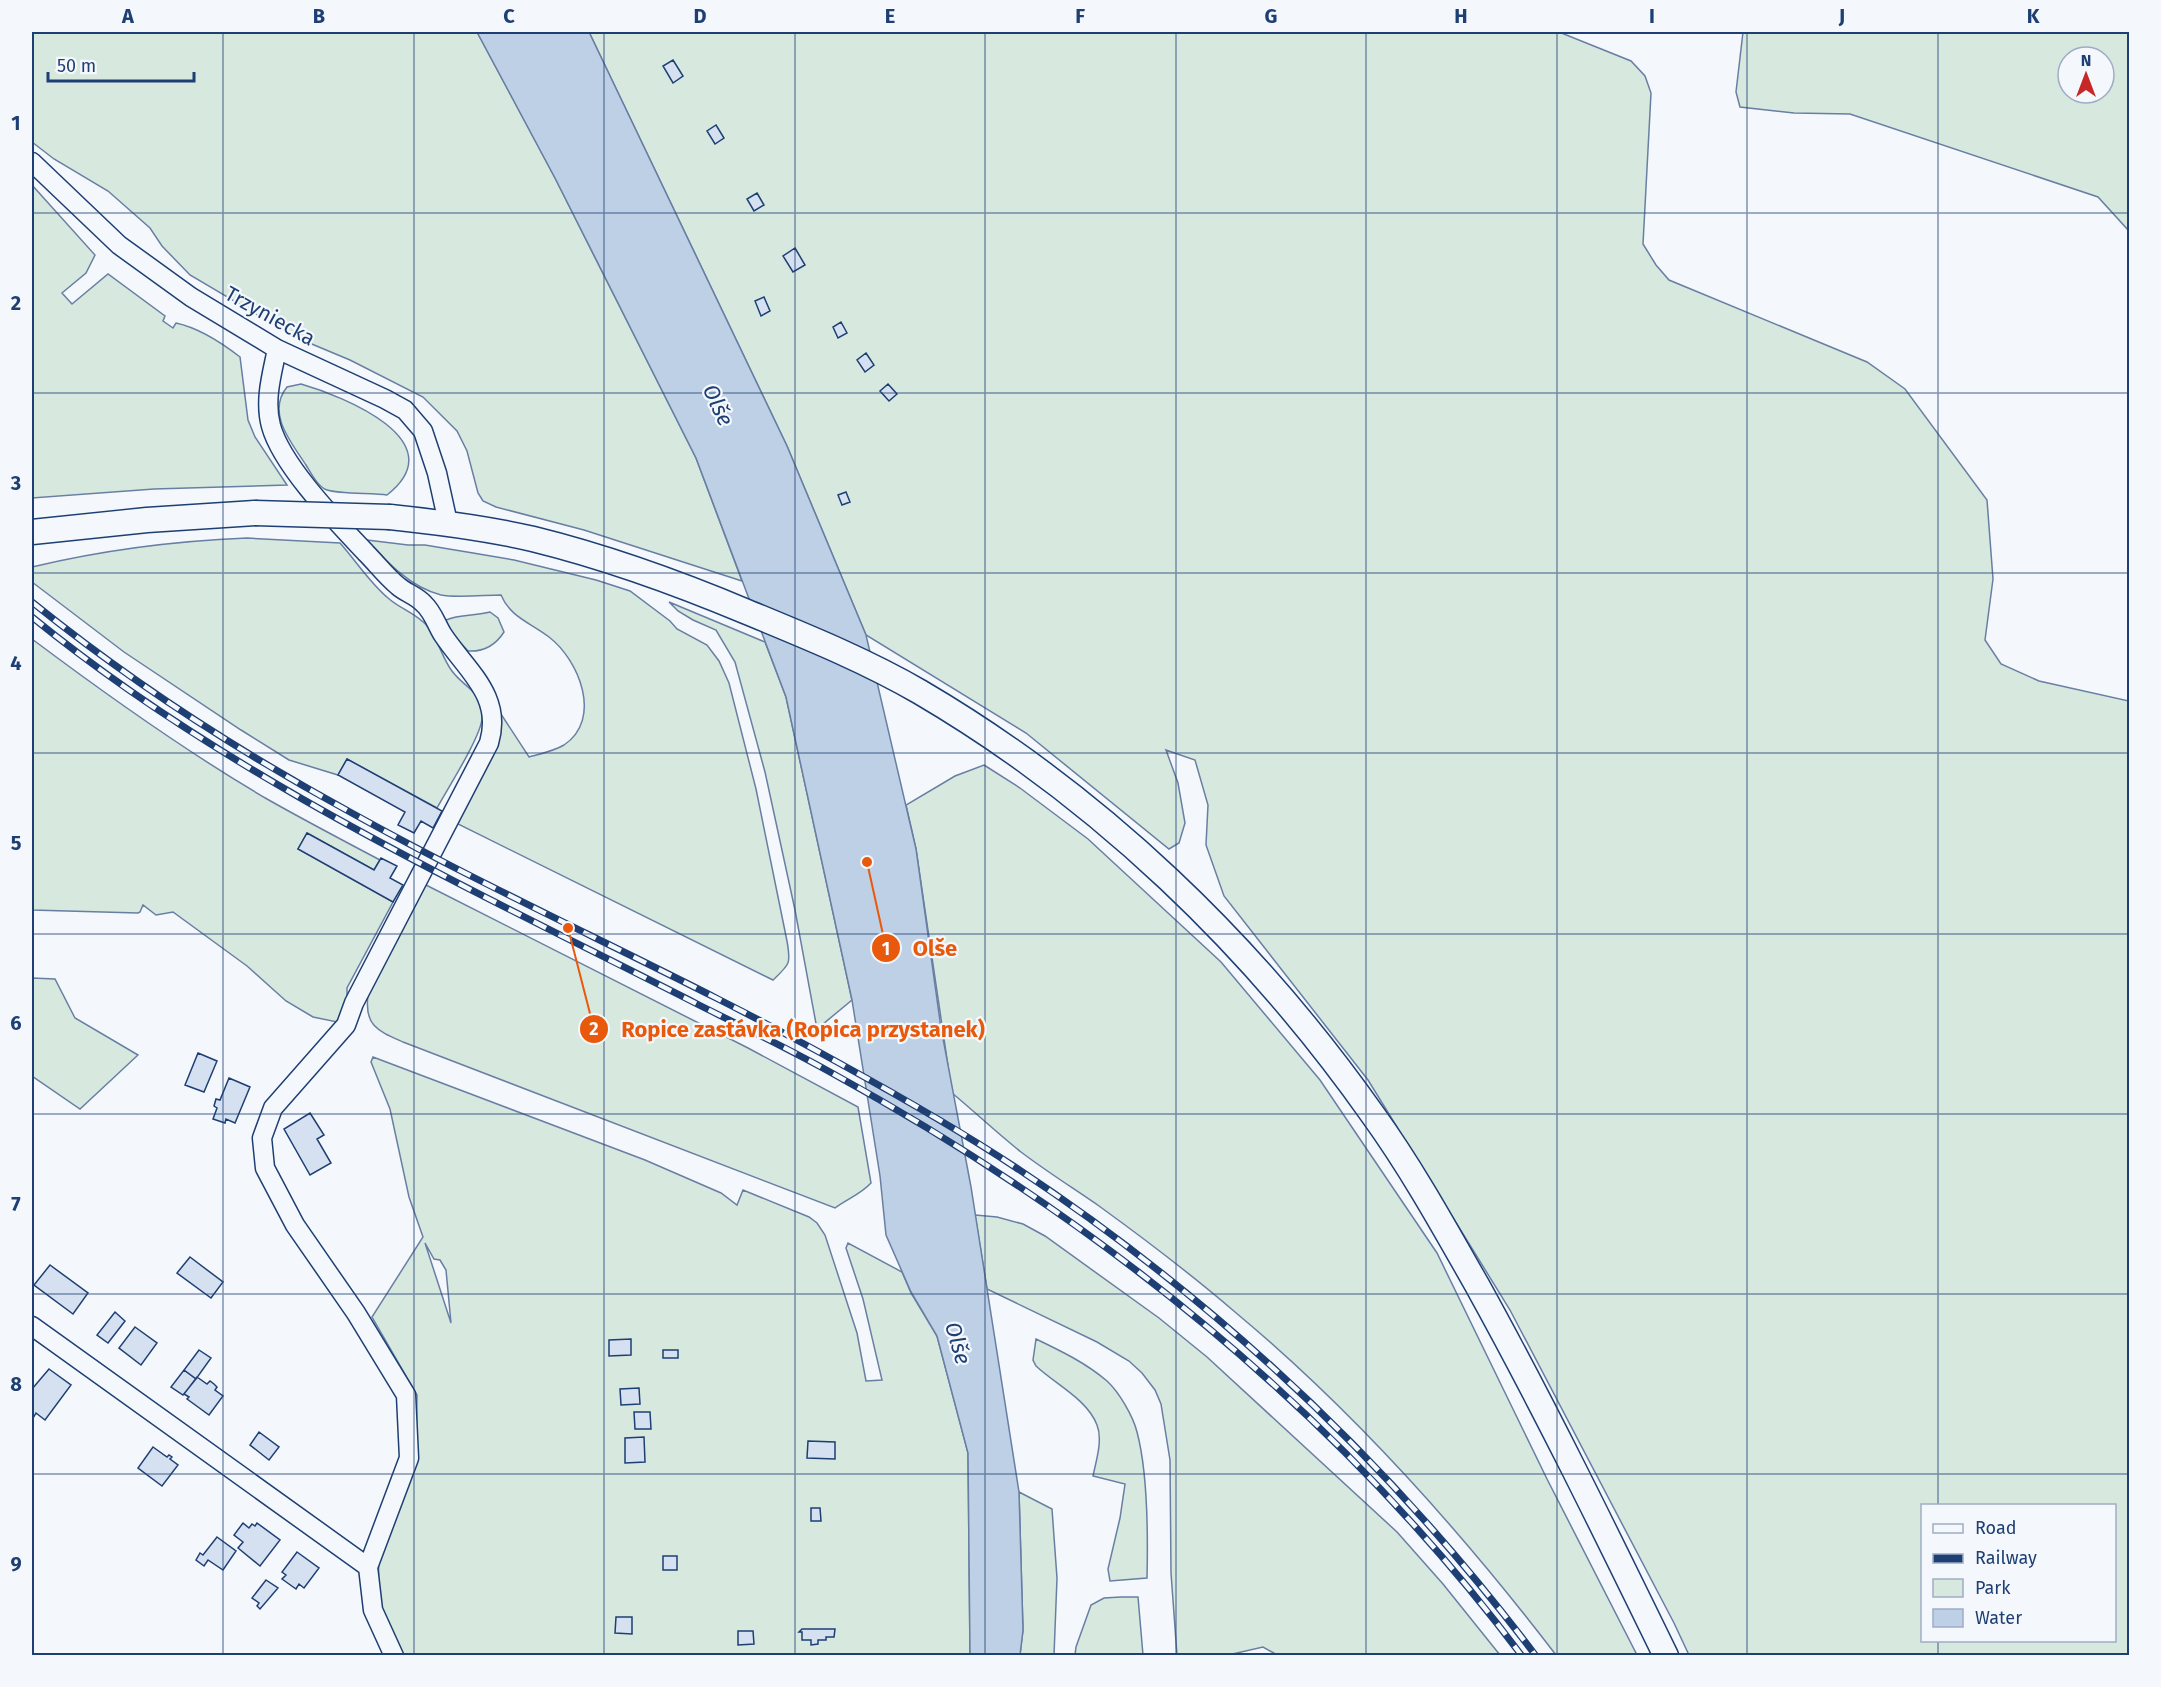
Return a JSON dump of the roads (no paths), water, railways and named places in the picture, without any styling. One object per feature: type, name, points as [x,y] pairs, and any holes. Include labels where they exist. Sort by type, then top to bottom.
[{"type":"main road","points":[[32,532],[147,520],[255,513],[390,517],[448,523],[540,541],[591,555],[693,589],[817,640],[916,690],[990,735],[1033,766],[1176,884],[1277,992],[1347,1078],[1412,1172],[1510,1344],[1666,1656]]},
{"type":"street","name":"Trzyniecka","points":[[32,162],[124,248],[191,297],[277,349],[405,410],[423,431],[437,473],[448,523]]},
{"type":"street","points":[[277,349],[267,405],[270,424],[285,457],[337,521],[398,586],[425,604],[444,636],[484,689],[490,705],[493,727],[489,743],[354,1003],[346,1025],[273,1108],[262,1138],[265,1168],[294,1225],[356,1313],[406,1395],[409,1458],[368,1567],[373,1610],[394,1656]]},
{"type":"street","points":[[32,1326],[368,1567]]},
{"type":"water","points":[[477,32],[589,32],[787,446],[866,635],[916,849],[941,1028],[971,1187],[1019,1492],[1023,1630],[1020,1655],[970,1655],[968,1453],[937,1336],[911,1292],[886,1235],[880,1176],[852,1000],[786,697],[696,458],[555,178]]},
{"type":"railway","points":[[32,602],[147,688],[226,740],[308,789],[410,845],[779,1030],[972,1140],[1089,1218],[1161,1273],[1296,1389],[1422,1517],[1536,1656]]},
{"type":"railway","points":[[32,617],[109,676],[188,730],[271,781],[440,874],[814,1063],[929,1129],[1025,1190],[1118,1256],[1207,1327],[1293,1402],[1374,1482],[1450,1567],[1522,1656]]},
{"type":"place","name":"Olše","points":[[867,862]]},
{"type":"place","name":"Ropice zastávka (Ropica przystanek)","points":[[568,928]]}]
